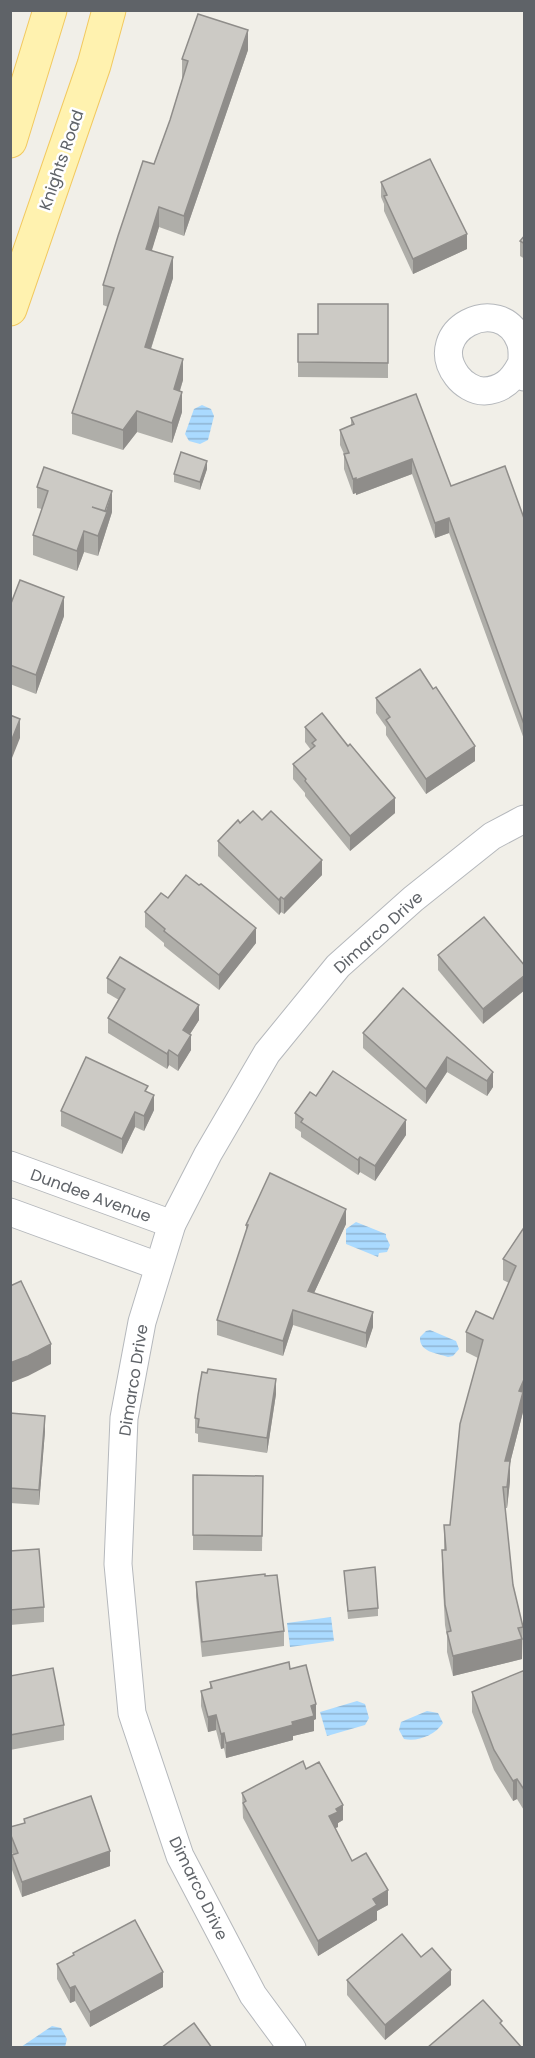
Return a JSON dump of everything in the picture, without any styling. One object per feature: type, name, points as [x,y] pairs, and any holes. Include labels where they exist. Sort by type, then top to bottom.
[{"type":"main road","points":[[10,141],[50,10]]},
{"type":"main road","name":"Knights Road","points":[[10,309],[94,65],[110,10]]},
{"type":"street","name":"Dimarco Drive","points":[[292,2048],[253,1995],[180,1856],[132,1713],[118,1564],[124,1418],[142,1322],[172,1224],[208,1154],[267,1053],[338,966],[413,898],[492,836],[525,819]]},
{"type":"street","name":"Dundee Avenue","points":[[10,1165],[172,1224]]},
{"type":"street","points":[[10,1212],[158,1266]]},
{"type":"water","points":[[202,405],[211,409],[214,416],[208,440],[200,444],[189,441],[185,434],[194,409]]},
{"type":"water","points":[[356,1222],[386,1234],[390,1245],[387,1252],[379,1253],[378,1257],[346,1244],[346,1229]]},
{"type":"water","points":[[430,1330],[456,1341],[459,1349],[453,1356],[434,1353],[422,1346],[420,1337]]},
{"type":"water","points":[[331,1617],[334,1641],[290,1647],[287,1623]]},
{"type":"water","points":[[357,1701],[365,1704],[369,1718],[365,1725],[327,1736],[320,1712]]},
{"type":"water","points":[[427,1711],[438,1713],[443,1723],[440,1727],[420,1738],[404,1739],[399,1730],[401,1722]]},
{"type":"water","points":[[52,2026],[61,2028],[67,2039],[65,2047],[21,2047]]},
{"type":"building","points":[[198,14],[248,30],[184,216],[159,207],[146,249],[173,257],[145,347],[183,359],[174,389],[182,392],[172,423],[137,411],[123,430],[72,413],[114,288],[103,285],[118,236],[143,161],[154,164],[170,120],[188,61],[182,59]]},
{"type":"building","points":[[430,159],[467,234],[413,259],[384,196],[387,195],[381,182]]},
{"type":"building","points":[[318,304],[388,304],[388,363],[298,362],[298,334],[318,334]]},
{"type":"building","points":[[416,394],[451,486],[505,466],[525,521],[525,727],[449,518],[435,523],[412,459],[356,480],[356,478],[353,479],[344,454],[349,453],[340,430],[354,424],[351,418]]},
{"type":"building","points":[[181,452],[207,461],[200,482],[174,474]]},
{"type":"building","points":[[44,467],[112,491],[105,511],[92,507],[107,512],[98,536],[84,531],[77,551],[33,535],[48,491],[37,487]]},
{"type":"building","points":[[20,580],[64,597],[36,675],[10,665],[10,606]]},
{"type":"building","points":[[420,669],[433,689],[436,687],[475,746],[426,779],[386,720],[390,717],[376,698]]},
{"type":"building","points":[[322,713],[395,798],[350,836],[293,764],[315,746],[312,743],[316,740],[305,727]]},
{"type":"building","points":[[10,715],[20,719],[10,744]]},
{"type":"building","points":[[253,811],[262,820],[271,811],[322,860],[284,899],[281,897],[279,900],[218,841],[238,820],[240,823]]},
{"type":"building","points":[[186,875],[199,885],[201,884],[256,928],[219,975],[164,931],[165,929],[145,912],[161,893],[168,898]]},
{"type":"building","points":[[484,917],[525,966],[525,975],[483,1009],[438,955]]},
{"type":"building","points":[[120,957],[199,1005],[183,1030],[191,1035],[178,1056],[169,1050],[167,1054],[108,1018],[125,989],[107,978]]},
{"type":"building","points":[[403,988],[493,1072],[487,1081],[447,1057],[426,1089],[363,1033]]},
{"type":"building","points":[[86,1057],[148,1086],[145,1091],[154,1095],[144,1116],[135,1112],[122,1139],[61,1111]]},
{"type":"building","points":[[333,1071],[406,1120],[375,1166],[360,1157],[358,1160],[301,1122],[303,1119],[295,1113],[310,1092],[316,1096]]},
{"type":"building","points":[[270,1173],[346,1209],[308,1291],[373,1312],[366,1333],[293,1310],[283,1341],[217,1320],[248,1225],[246,1225]]},
{"type":"building","points":[[525,1226],[525,1377],[519,1391],[523,1392],[505,1461],[510,1461],[507,1487],[503,1487],[513,1585],[523,1627],[518,1628],[522,1639],[453,1656],[447,1632],[451,1631],[445,1605],[442,1550],[446,1550],[444,1525],[450,1525],[460,1424],[483,1340],[466,1332],[476,1311],[493,1319],[516,1266],[503,1259]]},
{"type":"building","points":[[21,1281],[51,1344],[10,1363],[10,1286]]},
{"type":"building","points":[[208,1369],[276,1379],[267,1438],[198,1427],[199,1419],[195,1418],[198,1395],[202,1372],[207,1373]]},
{"type":"building","points":[[10,1413],[45,1416],[39,1490],[10,1488]]},
{"type":"building","points":[[193,1475],[263,1476],[262,1536],[193,1535]]},
{"type":"building","points":[[39,1549],[44,1607],[10,1610],[10,1551]]},
{"type":"building","points":[[375,1567],[378,1608],[348,1611],[344,1571]]},
{"type":"building","points":[[265,1574],[265,1576],[277,1575],[284,1631],[202,1642],[196,1582]]},
{"type":"building","points":[[289,1662],[290,1669],[306,1665],[316,1704],[311,1706],[314,1716],[292,1722],[293,1725],[226,1743],[216,1715],[208,1717],[201,1691],[212,1688],[210,1682]]},
{"type":"building","points":[[53,1668],[64,1725],[10,1735],[10,1676]]},
{"type":"building","points":[[525,1670],[525,1791],[517,1779],[513,1781],[494,1750],[472,1692]]},
{"type":"building","points":[[303,1761],[306,1769],[319,1762],[343,1805],[336,1809],[338,1812],[329,1816],[352,1861],[366,1853],[388,1890],[373,1899],[377,1905],[318,1941],[243,1803],[246,1801],[242,1793]]},
{"type":"building","points":[[91,1796],[110,1851],[22,1882],[12,1855],[18,1853],[10,1827],[25,1823],[24,1819]]},
{"type":"building","points":[[135,1920],[163,1972],[90,2012],[75,1986],[70,1988],[57,1964]]},
{"type":"building","points":[[402,1934],[421,1957],[432,1948],[451,1970],[385,2025],[347,1980]]},
{"type":"building","points":[[483,2000],[522,2048],[427,2048]]},
{"type":"building","points":[[194,2023],[212,2048],[161,2048]]}]
